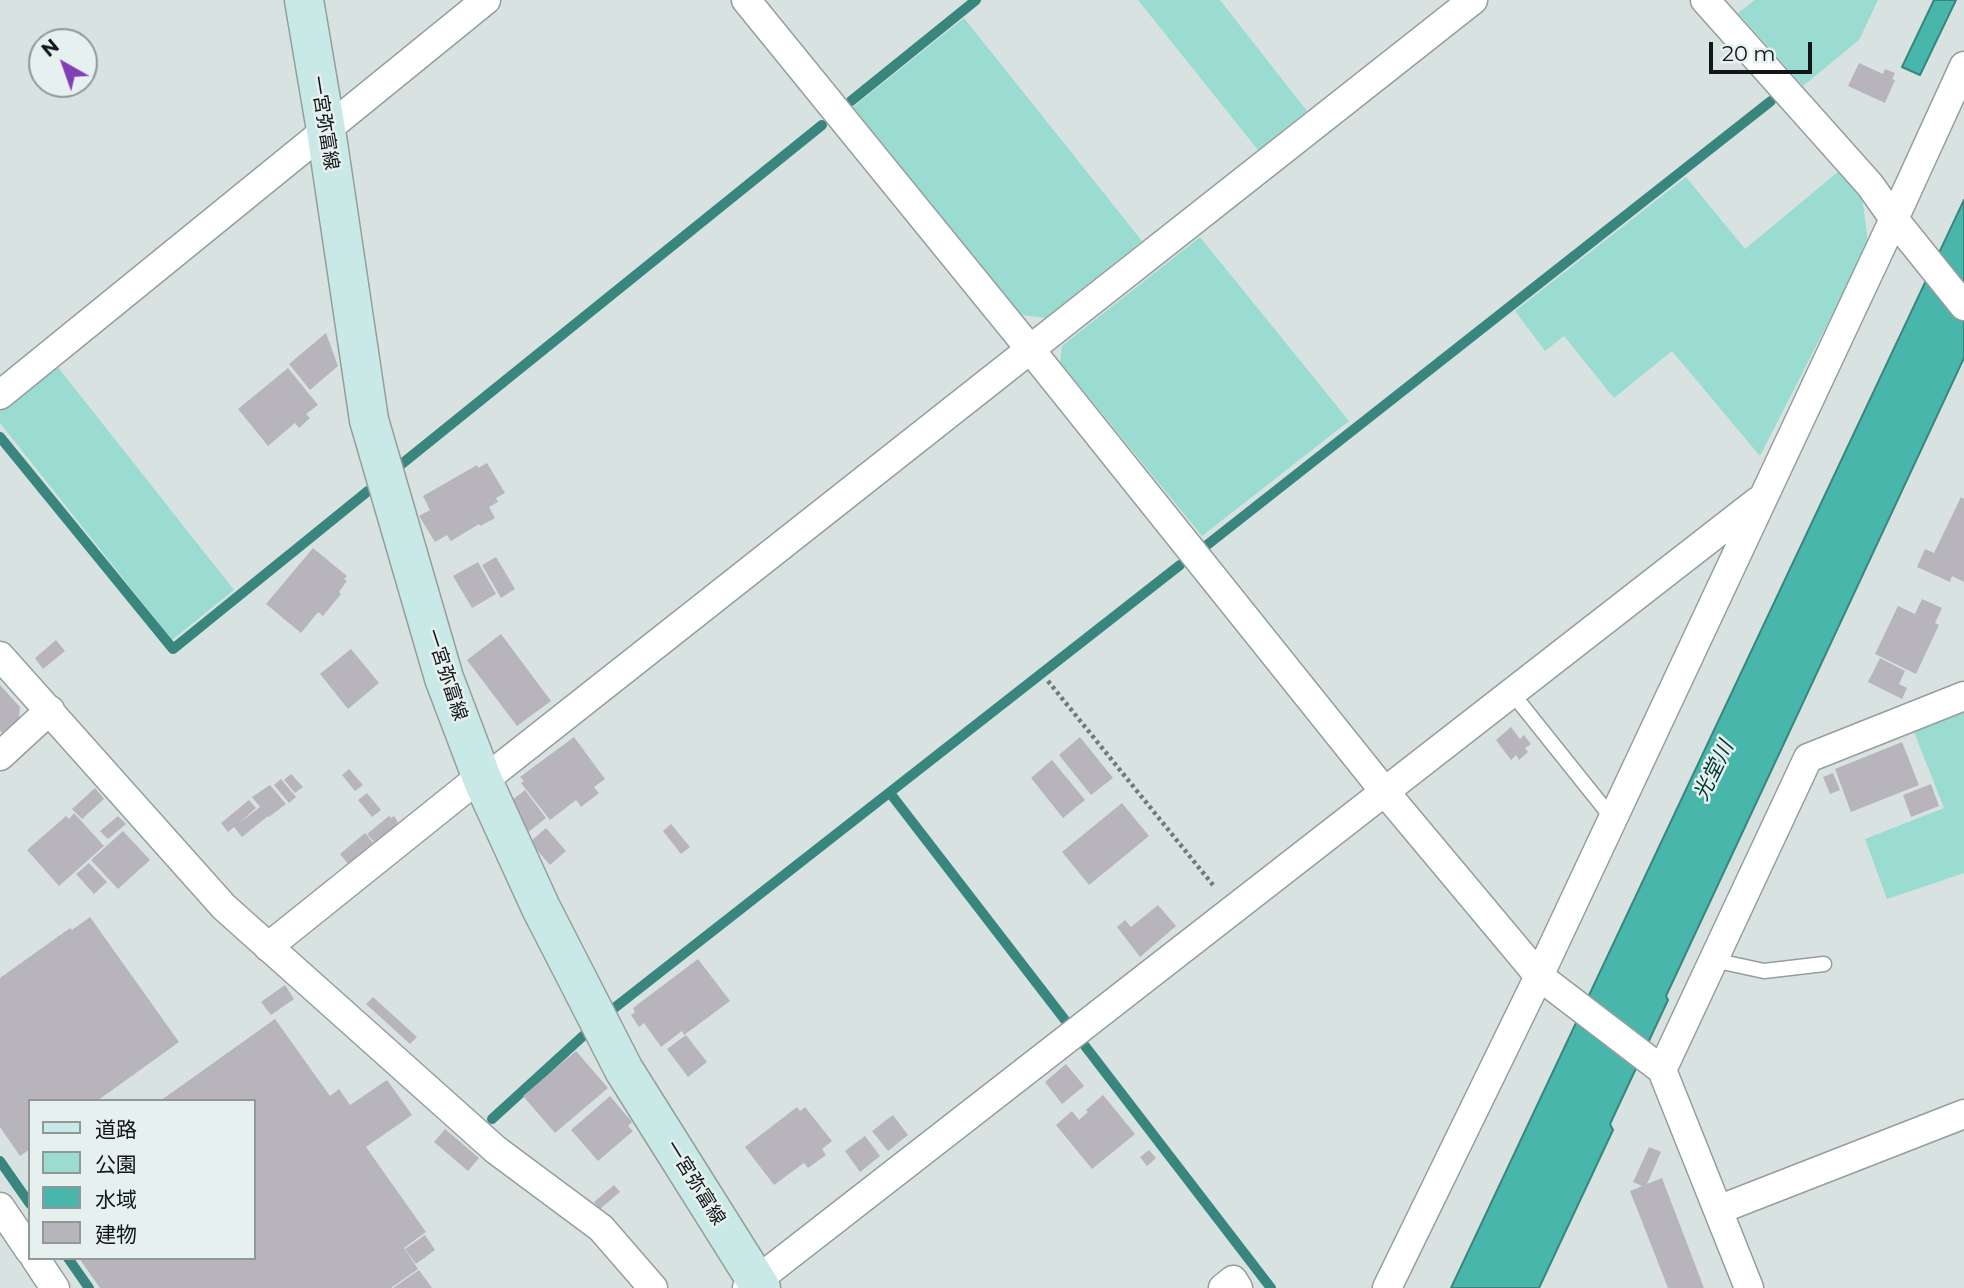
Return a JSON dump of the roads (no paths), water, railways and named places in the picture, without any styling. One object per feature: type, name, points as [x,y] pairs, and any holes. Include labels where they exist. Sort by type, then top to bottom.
[{"type":"main road","name":"一宮弥富線","points":[[304,0],[369,420],[444,678],[482,779],[541,908],[624,1070],[755,1286]]},
{"type":"street","points":[[0,395],[486,0]]},
{"type":"street","points":[[746,0],[1385,792],[1539,976],[1660,1069],[1749,1288]]},
{"type":"street","points":[[268,947],[1472,0]]},
{"type":"street","points":[[1705,0],[1870,185],[1964,306]]},
{"type":"street","points":[[1387,1288],[1539,976],[1964,66]]},
{"type":"street","points":[[755,1286],[1764,496]]},
{"type":"street","points":[[0,656],[224,907],[496,1150],[601,1228],[653,1288]]},
{"type":"street","points":[[1660,1069],[1808,758],[1964,696]]},
{"type":"street","points":[[0,756],[50,710]]},
{"type":"street","points":[[1718,1210],[1964,1114]]},
{"type":"street","points":[[0,1207],[28,1248]]},
{"type":"street","points":[[36,1260],[55,1288]]},
{"type":"street","points":[[1223,1288],[1233,1280],[1238,1288]]},
{"type":"lane","points":[[1512,693],[1612,818]]},
{"type":"lane","points":[[1713,960],[1764,971],[1824,964]]},
{"type":"water","points":[[1934,0],[1956,0],[1920,75],[1902,67]]},
{"type":"water","name":"光堂川","points":[[1964,200],[1964,358],[1666,996],[1668,1000],[1610,1124],[1613,1130],[1539,1288],[1451,1288]]},
{"type":"waterway","points":[[851,101],[976,0]]},
{"type":"waterway","points":[[1207,545],[1771,101]]},
{"type":"waterway","points":[[398,467],[822,125]]},
{"type":"waterway","points":[[0,437],[173,649],[368,491]]},
{"type":"waterway","points":[[613,1009],[1180,565]]},
{"type":"waterway","points":[[890,793],[1065,1020]]},
{"type":"waterway","points":[[492,1119],[583,1036]]},
{"type":"waterway","points":[[1085,1046],[1271,1288]]},
{"type":"waterway","points":[[0,1161],[28,1201]]},
{"type":"waterway","points":[[69,1260],[89,1288]]}]
